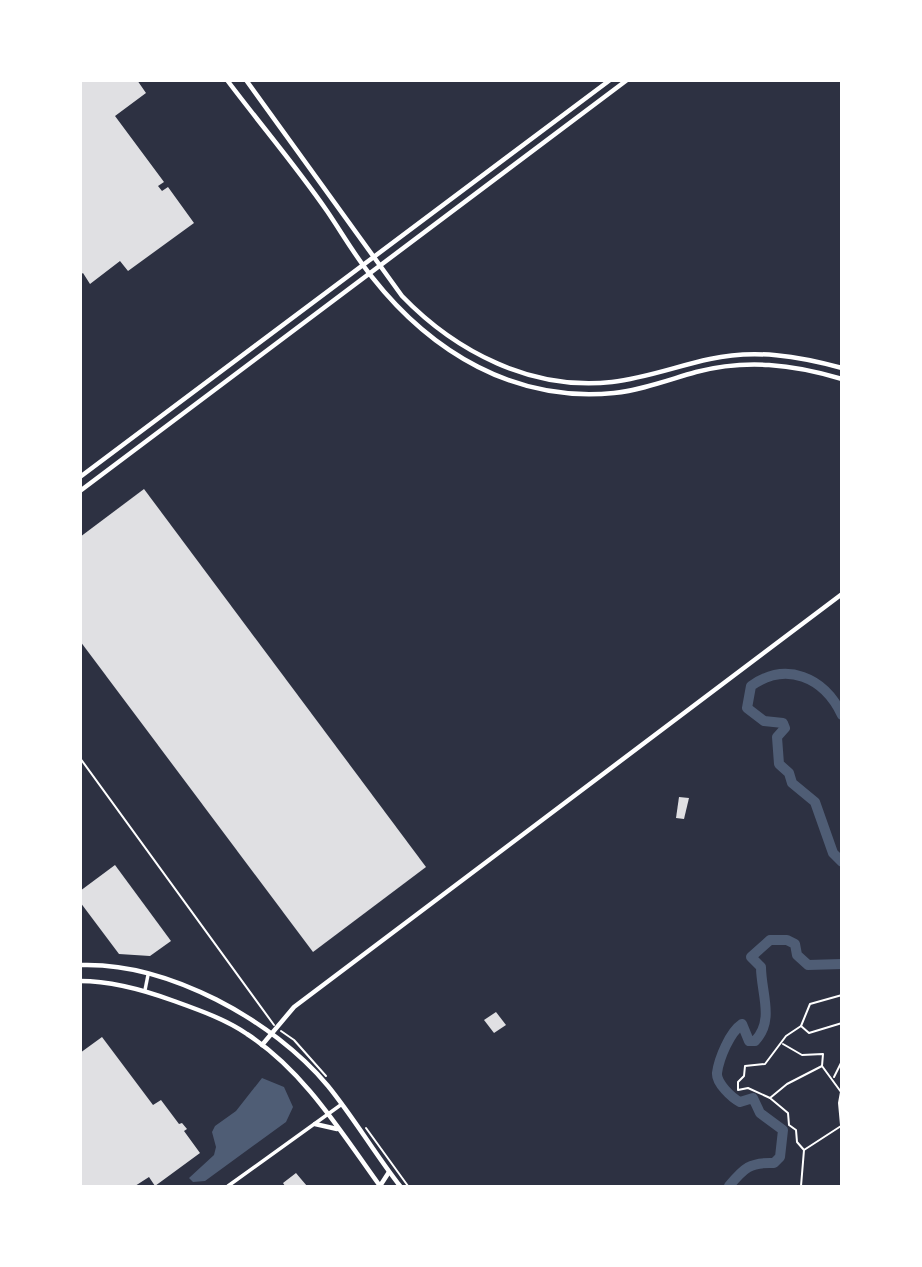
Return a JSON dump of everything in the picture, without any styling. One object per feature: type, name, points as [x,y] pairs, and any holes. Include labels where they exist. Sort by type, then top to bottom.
[{"type":"main road","points":[[227,80],[326,209],[370,274],[428,337],[468,363],[509,381],[563,392],[613,393],[653,386],[698,372],[744,363],[788,365],[842,379]]},
{"type":"main road","points":[[246,80],[402,296],[433,326],[476,354],[545,379],[576,383],[609,382],[649,376],[713,358],[768,354],[799,357],[842,368]]},
{"type":"main road","points":[[80,491],[627,80]]},
{"type":"main road","points":[[80,478],[365,267],[608,82],[612,92]]},
{"type":"main road","points":[[533,137],[540,147]]},
{"type":"main road","points":[[509,381],[512,369]]},
{"type":"main road","points":[[649,376],[653,386]]},
{"type":"main road","points":[[262,1045],[294,1007],[842,594]]},
{"type":"main road","points":[[80,965],[101,964],[148,975],[208,995],[271,1033],[314,1070],[342,1104],[400,1186]]},
{"type":"main road","points":[[80,981],[145,990],[231,1024],[262,1045],[284,1063],[328,1114],[380,1186]]},
{"type":"main road","points":[[315,1124],[340,1130]]},
{"type":"main road","points":[[380,1186],[389,1172]]},
{"type":"main road","points":[[380,1186],[395,1180]]},
{"type":"street","points":[[145,990],[148,975]]},
{"type":"street","points":[[228,1186],[342,1104]]},
{"type":"path","points":[[80,758],[276,1027]]},
{"type":"path","points":[[801,1186],[804,1150],[797,1142],[796,1130],[789,1125],[788,1113],[770,1098],[748,1088],[738,1090],[738,1082],[744,1076],[745,1066],[765,1064],[786,1036],[801,1026],[810,1004],[842,995]]},
{"type":"path","points":[[801,1026],[809,1033],[842,1023]]},
{"type":"path","points":[[782,1043],[802,1055],[822,1054],[822,1066],[834,1078],[841,1092],[841,1125],[804,1150]]},
{"type":"path","points":[[834,1078],[842,1061]]},
{"type":"path","points":[[770,1098],[787,1083],[822,1066]]},
{"type":"path","points":[[395,1168],[408,1186]]},
{"type":"water","points":[[262,1078],[284,1087],[293,1107],[286,1122],[205,1181],[193,1182],[189,1178],[214,1155],[216,1147],[212,1132],[215,1126],[236,1111]]},
{"type":"building","points":[[80,80],[137,80],[146,93],[115,116],[164,182],[158,186],[162,191],[168,187],[194,223],[128,271],[120,261],[90,284],[83,273],[80,275]]},
{"type":"building","points":[[144,489],[426,867],[313,952],[80,641],[80,537]]},
{"type":"building","points":[[679,797],[689,798],[684,819],[676,818]]},
{"type":"building","points":[[115,865],[171,941],[150,956],[119,954],[80,902],[80,891]]},
{"type":"building","points":[[496,1012],[506,1025],[494,1033],[484,1020]]},
{"type":"building","points":[[102,1037],[153,1105],[161,1100],[179,1124],[182,1123],[187,1129],[184,1131],[200,1153],[155,1186],[149,1177],[135,1186],[80,1186],[80,1053]]},
{"type":"building","points":[[296,1173],[307,1186],[285,1186],[283,1183]]},
{"type":"waterway","points":[[842,715],[825,691],[803,677],[777,675],[751,686],[747,708],[764,721],[783,723],[785,728],[777,737],[779,764],[789,773],[792,783],[815,802],[833,853],[842,862]]},
{"type":"waterway","points":[[729,1186],[748,1167],[774,1163],[780,1157],[783,1130],[760,1113],[753,1098],[740,1102],[725,1090],[717,1077],[723,1053],[738,1028],[742,1024],[749,1041],[755,1041],[764,1024],[766,1015],[761,967],[751,957],[770,940],[787,940],[795,944],[797,955],[808,965],[842,964]]}]
